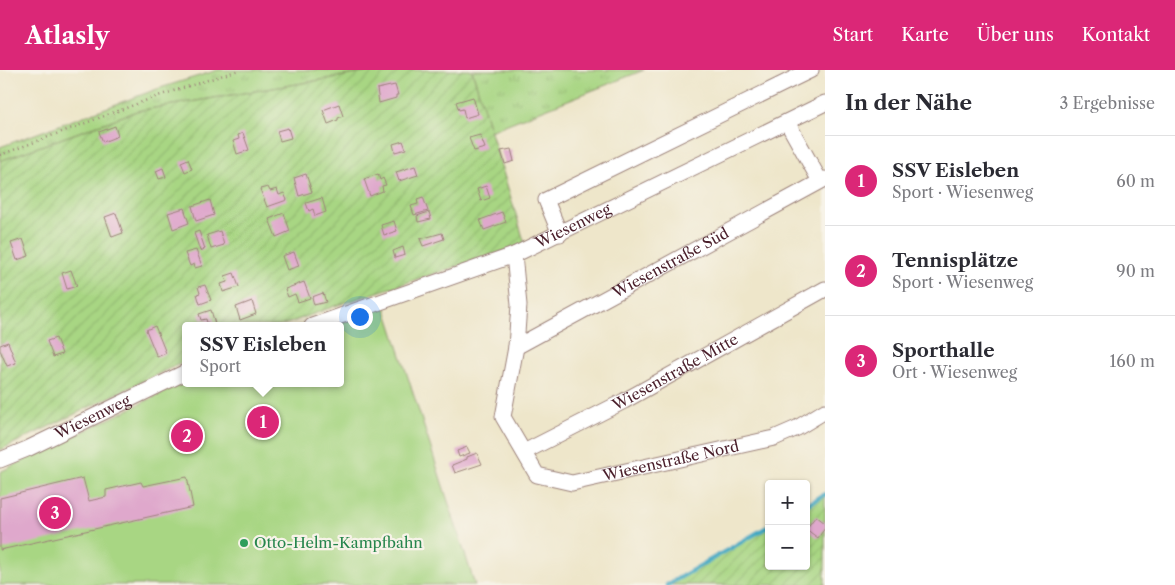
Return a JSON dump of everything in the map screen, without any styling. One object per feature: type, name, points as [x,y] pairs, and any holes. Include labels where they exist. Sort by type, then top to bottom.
[{"type":"street","points":[[560,234],[546,200],[811,70]]},
{"type":"street","name":"Wiesenweg","points":[[323,322],[514,255],[825,103]]},
{"type":"street","points":[[787,122],[822,180]]},
{"type":"street","name":"Wiesenstraße Süd","points":[[516,347],[822,180]]},
{"type":"street","name":"Wiesenstraße Nord","points":[[514,255],[519,305],[516,347],[503,417],[537,475],[572,483],[774,438],[797,428],[825,411]]},
{"type":"street","name":"Wiesenstraße Mitte","points":[[524,452],[624,401],[825,289]]},
{"type":"street","name":"Wiesenweg","points":[[0,460],[28,449],[182,374]]},
{"type":"path","points":[[0,155],[158,96],[239,70]]},
{"type":"green space","points":[[218,70],[380,70],[137,111],[0,161],[0,147],[157,89]]},
{"type":"green space","points":[[380,70],[472,70],[525,244],[292,322],[182,322],[182,362],[0,450],[0,161],[137,111]]},
{"type":"green space","points":[[472,70],[644,70],[490,131]]},
{"type":"green space","points":[[385,306],[475,585],[0,585],[0,472],[182,383],[182,387],[344,387],[343,322]]},
{"type":"green space","points":[[825,494],[825,585],[667,585],[765,528],[765,570],[810,570],[810,503]]},
{"type":"building","points":[[395,85],[398,95],[396,95],[396,98],[379,103],[377,89]]},
{"type":"building","points":[[473,97],[478,114],[465,118],[463,109],[459,110],[456,102]]},
{"type":"building","points":[[339,104],[343,116],[328,124],[323,110]]},
{"type":"building","points":[[115,126],[118,136],[103,142],[99,132]]},
{"type":"building","points":[[288,128],[291,138],[280,141],[277,131]]},
{"type":"building","points":[[243,133],[249,150],[237,154],[233,141],[239,139],[238,135]]},
{"type":"building","points":[[480,135],[485,148],[474,151],[469,138]]},
{"type":"building","points":[[403,141],[406,149],[395,152],[393,144]]},
{"type":"building","points":[[511,149],[514,161],[505,164],[501,151]]},
{"type":"building","points":[[188,159],[192,169],[185,172],[181,162]]},
{"type":"building","points":[[415,166],[418,175],[399,181],[396,172]]},
{"type":"building","points":[[163,168],[166,177],[159,179],[156,171]]},
{"type":"building","points":[[306,174],[312,192],[299,196],[294,178]]},
{"type":"building","points":[[378,174],[380,180],[383,178],[386,185],[382,186],[383,191],[370,196],[364,179]]},
{"type":"building","points":[[486,186],[490,198],[481,201],[477,189]]},
{"type":"building","points":[[268,187],[270,191],[277,189],[279,195],[284,193],[287,200],[267,207],[260,189]]},
{"type":"building","points":[[423,197],[428,211],[414,215],[411,206],[418,204],[417,199]]},
{"type":"building","points":[[322,198],[326,212],[315,216],[313,209],[309,211],[306,203]]},
{"type":"building","points":[[210,200],[214,215],[196,221],[192,206]]},
{"type":"building","points":[[184,208],[189,223],[173,229],[168,213]]},
{"type":"building","points":[[429,212],[431,219],[418,222],[417,216]]},
{"type":"building","points":[[502,212],[506,222],[484,230],[480,220]]},
{"type":"building","points":[[116,213],[123,233],[112,237],[105,217]]},
{"type":"building","points":[[284,213],[290,231],[276,237],[269,219]]},
{"type":"building","points":[[394,221],[397,231],[384,235],[381,225]]},
{"type":"building","points":[[199,231],[205,249],[200,251],[194,233]]},
{"type":"building","points":[[220,231],[224,245],[211,249],[207,235]]},
{"type":"building","points":[[442,233],[444,239],[423,246],[420,239]]},
{"type":"building","points":[[23,239],[29,256],[17,260],[11,243]]},
{"type":"building","points":[[403,247],[405,255],[395,258],[393,251]]},
{"type":"building","points":[[196,250],[202,266],[195,268],[194,264],[190,266],[185,253]]},
{"type":"building","points":[[294,252],[299,266],[287,270],[282,256]]},
{"type":"building","points":[[71,270],[77,286],[67,289],[62,273]]},
{"type":"building","points":[[234,273],[239,287],[223,292],[221,284],[227,282],[225,276]]},
{"type":"building","points":[[304,282],[310,298],[298,302],[295,294],[288,297],[285,289]]},
{"type":"building","points":[[205,285],[211,300],[200,304],[197,294],[200,293],[198,287]]},
{"type":"building","points":[[323,293],[326,302],[314,305],[312,297]]},
{"type":"building","points":[[252,301],[256,314],[240,320],[236,307]]},
{"type":"building","points":[[211,310],[214,322],[207,322],[206,319],[201,320],[199,314]]},
{"type":"building","points":[[155,326],[166,353],[157,357],[146,330]]},
{"type":"building","points":[[56,338],[62,354],[53,357],[47,341]]},
{"type":"building","points":[[8,342],[16,363],[7,366],[0,350],[0,345]]},
{"type":"building","points":[[467,447],[470,453],[459,457],[457,451]]},
{"type":"building","points":[[477,453],[482,464],[455,473],[452,465]]},
{"type":"building","points":[[187,477],[193,507],[0,550],[0,498],[83,478],[89,501],[106,497],[106,490],[141,482],[143,486]]},
{"type":"building","points":[[816,516],[825,523],[825,528],[818,538],[810,532],[810,524]]},
{"type":"waterway","points":[[810,503],[825,494]]},
{"type":"waterway","points":[[667,585],[765,528]]},
{"type":"place","name":"SSV Eisleben","points":[[263,422]]},
{"type":"place","name":"Tennisplätze","points":[[187,436]]},
{"type":"place","name":"Sporthalle","points":[[55,513]]},
{"type":"place","name":"Otto-Helm-Kampfbahn","points":[[244,543]]}]
